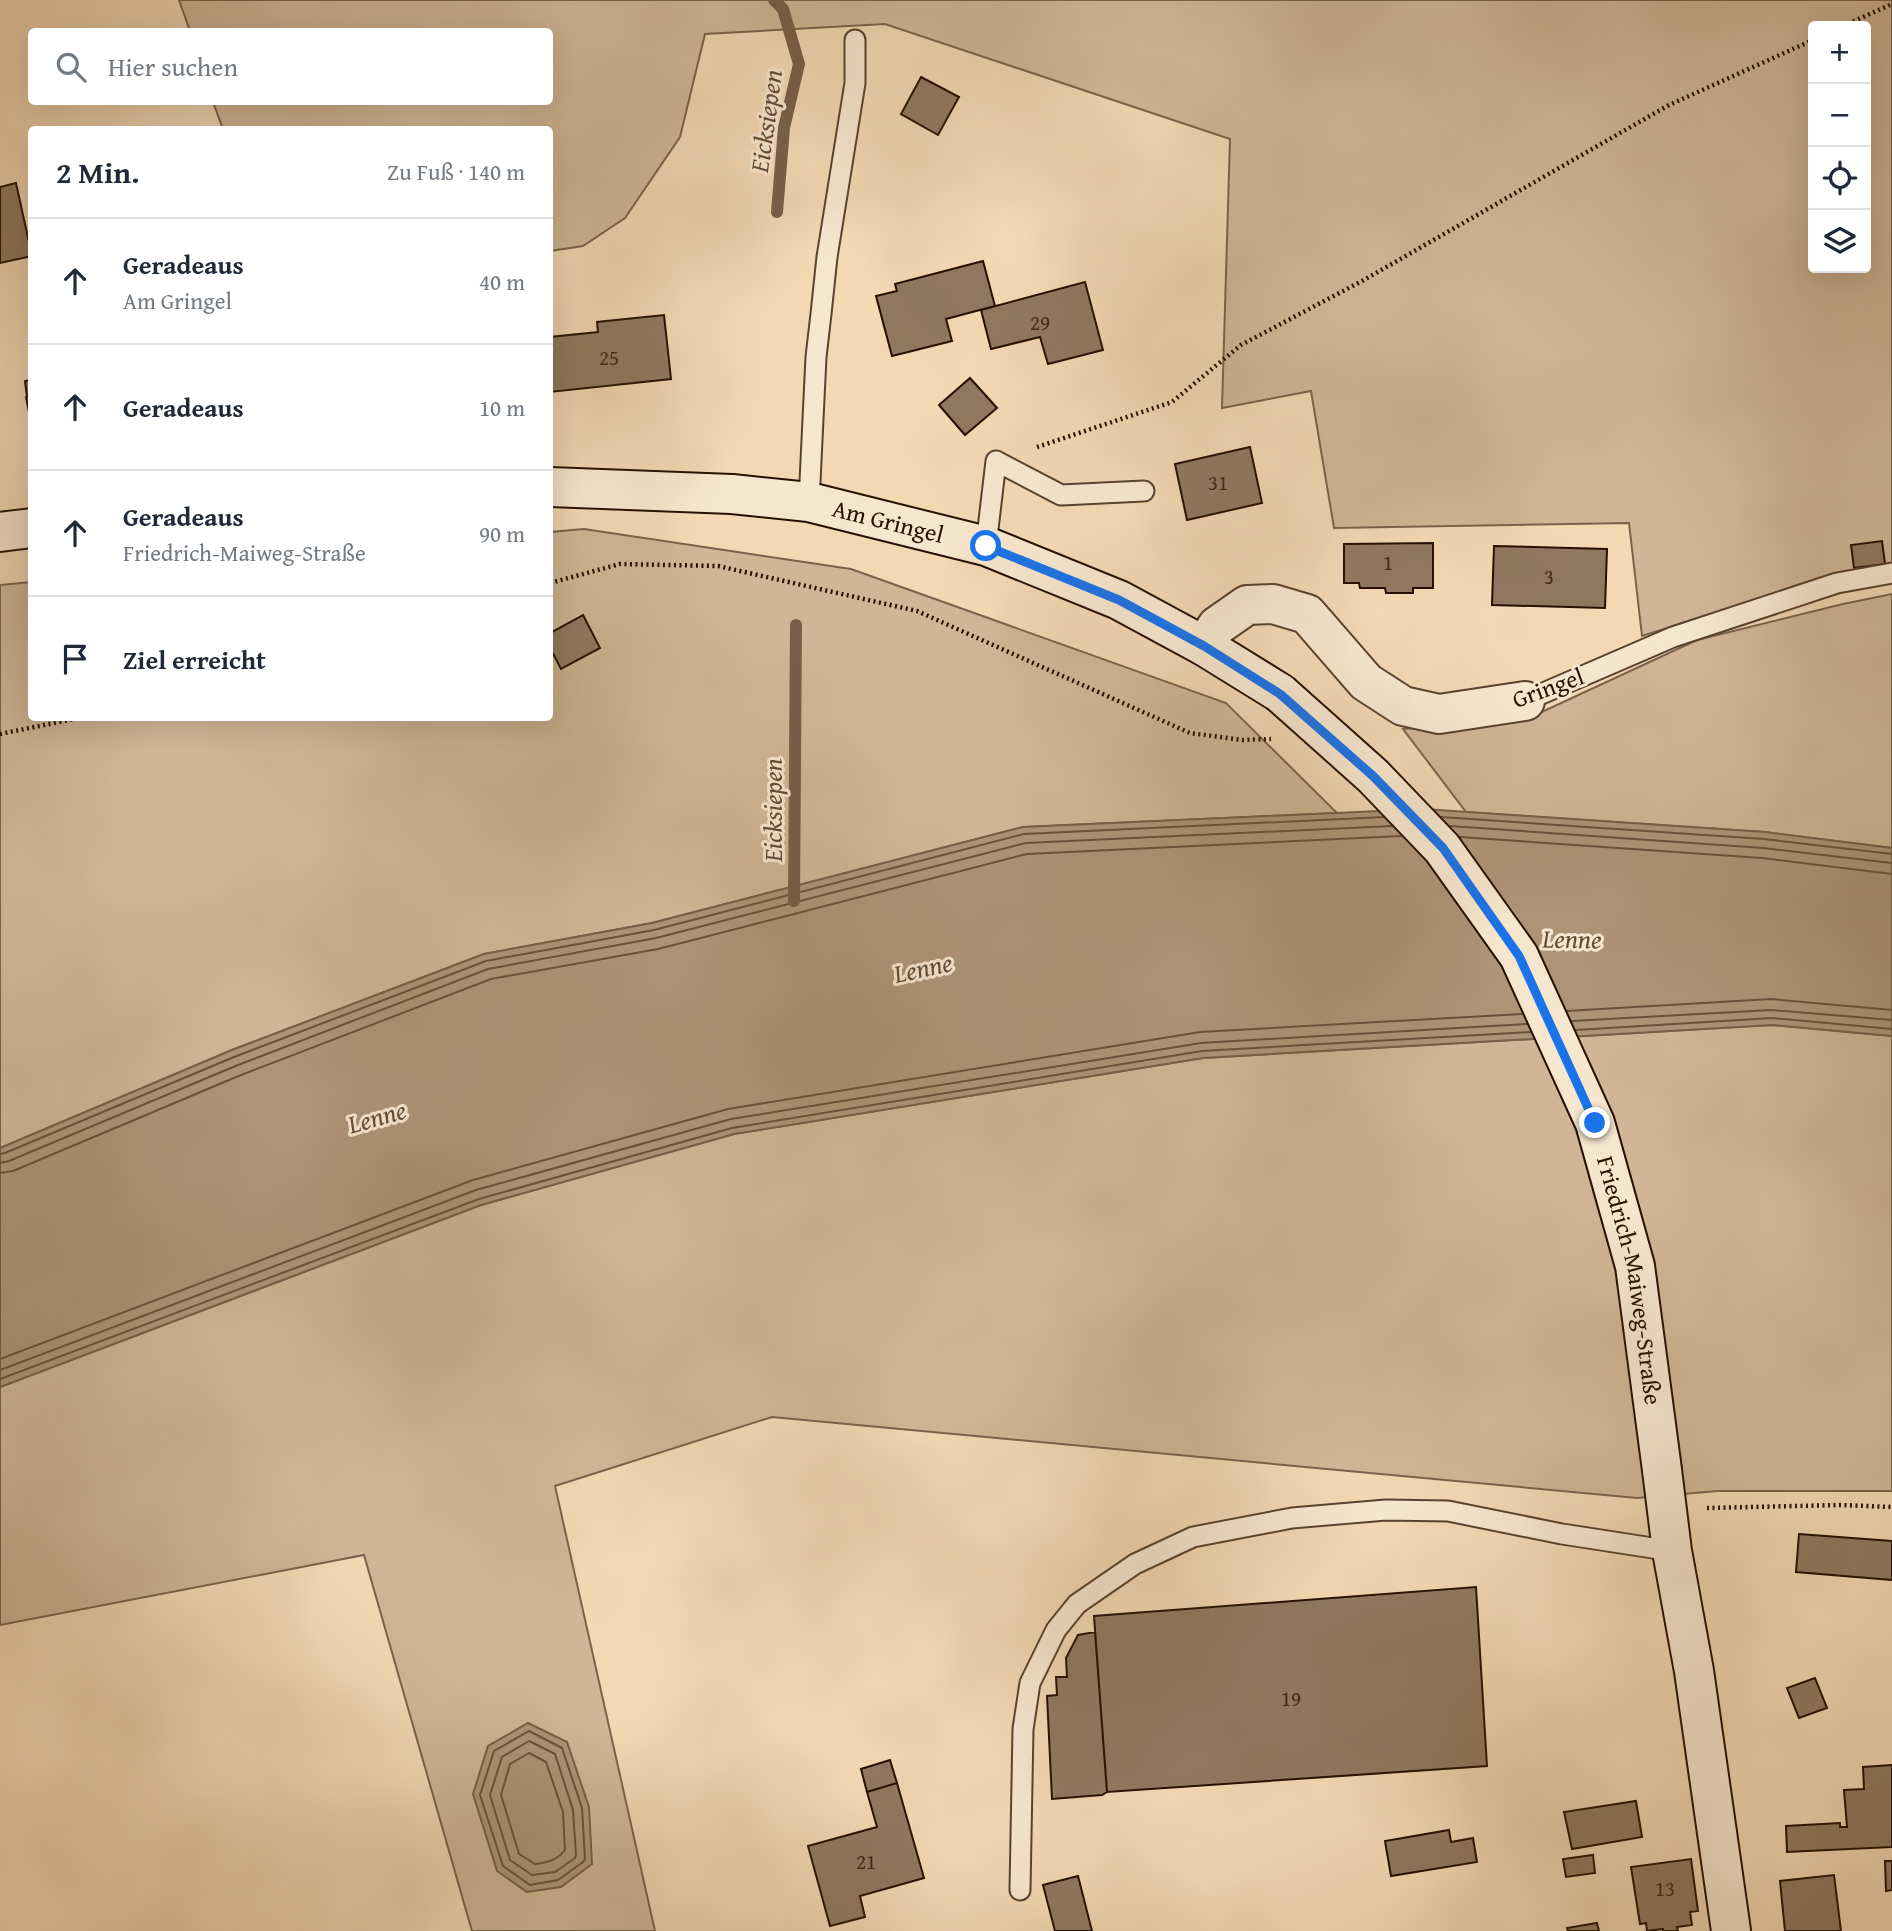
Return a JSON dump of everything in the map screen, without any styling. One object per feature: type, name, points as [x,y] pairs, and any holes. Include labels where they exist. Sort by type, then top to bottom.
[{"type":"street","name":"Am Gringel","points":[[553,486],[732,494],[809,502],[986,546],[1119,600],[1204,646]]},
{"type":"street","points":[[0,532],[28,528]]},
{"type":"street","name":"Gringel","points":[[1204,646],[1217,626],[1247,605],[1273,604],[1307,614],[1366,682],[1403,706],[1439,714],[1525,701]]},
{"type":"street","name":"Friedrich-Maiweg-Straße","points":[[1204,646],[1280,694],[1373,776],[1443,848],[1519,956],[1595,1123],[1636,1266],[1672,1551],[1694,1671],[1731,1931]]},
{"type":"lane","points":[[809,502],[822,303],[855,83],[855,40]]},
{"type":"lane","points":[[986,546],[996,461],[1061,495],[1144,491]]},
{"type":"lane","name":"Gringel","points":[[1525,701],[1673,637],[1837,583],[1892,573]]},
{"type":"lane","points":[[1020,1891],[1023,1728],[1030,1683],[1056,1630],[1077,1604],[1135,1564],[1193,1537],[1292,1518],[1386,1510],[1448,1511],[1562,1534],[1672,1551]]},
{"type":"path","points":[[1854,21],[1892,4]]},
{"type":"path","points":[[996,461],[1172,402],[1241,345],[1374,274],[1669,105],[1808,42]]},
{"type":"path","points":[[553,582],[620,564],[718,566],[917,611],[1190,733],[1242,740],[1276,739]]},
{"type":"path","points":[[0,734],[64,721]]},
{"type":"path","points":[[1667,1509],[1841,1504],[1892,1507]]},
{"type":"shaded area","points":[[179,0],[1892,0],[1892,567],[1818,580],[1642,636],[1629,523],[1334,528],[1311,391],[1222,408],[1230,139],[885,24],[705,34],[680,137],[625,218],[583,246],[553,251],[553,126],[222,126],[214,105],[553,105],[553,28],[189,28]]},
{"type":"shaded area","points":[[584,529],[851,569],[1226,703],[1337,813],[1023,827],[652,923],[484,954],[232,1050],[0,1148],[0,585],[28,582],[28,721],[553,721],[553,532]]},
{"type":"shaded area","points":[[1892,594],[1892,848],[1765,832],[1466,812],[1403,729],[1531,717],[1697,640]]},
{"type":"shaded area","points":[[1772,1025],[1892,1036],[1892,1491],[1718,1491],[1637,1498],[772,1417],[555,1486],[655,1931],[472,1931],[364,1555],[0,1625],[0,1387],[481,1205],[734,1134],[1203,1058]]},
{"type":"water","name":"Lenne","points":[[1424,809],[1765,832],[1892,848],[1892,1036],[1772,1025],[1203,1058],[734,1134],[481,1205],[0,1387],[0,1148],[232,1050],[484,954],[652,923],[1023,827]]},
{"type":"water","points":[[528,1723],[567,1742],[589,1807],[592,1864],[561,1887],[527,1892],[497,1871],[473,1794],[488,1746]]},
{"type":"building","points":[[921,77],[959,97],[938,135],[901,114]]},
{"type":"building","points":[[16,183],[28,238],[28,257],[0,263],[0,187]]},
{"type":"building","points":[[983,261],[995,306],[946,319],[952,341],[892,356],[876,296],[897,291],[895,284]]},
{"type":"building","points":[[1085,282],[1103,350],[1048,364],[1040,337],[991,349],[981,310]]},
{"type":"building","points":[[664,315],[671,379],[553,392],[553,337],[598,332],[597,322]]},
{"type":"building","points":[[970,378],[997,408],[965,435],[939,405]]},
{"type":"building","points":[[25,381],[28,381],[27,397]]},
{"type":"building","points":[[1250,447],[1262,503],[1187,520],[1175,464]]},
{"type":"building","points":[[1882,541],[1885,564],[1854,568],[1851,545]]},
{"type":"building","points":[[1433,543],[1433,588],[1413,588],[1413,593],[1386,593],[1385,588],[1360,588],[1359,583],[1344,583],[1344,544]]},
{"type":"building","points":[[1494,546],[1607,549],[1605,608],[1492,605]]},
{"type":"building","points":[[583,615],[600,648],[561,669],[553,654],[553,631]]},
{"type":"building","points":[[1799,1534],[1892,1541],[1892,1580],[1796,1572]]},
{"type":"building","points":[[1476,1587],[1487,1766],[1107,1792],[1094,1616]]},
{"type":"building","points":[[1095,1632],[1107,1792],[1102,1795],[1052,1799],[1047,1696],[1057,1695],[1056,1677],[1067,1677],[1066,1658],[1078,1635]]},
{"type":"building","points":[[1815,1678],[1827,1708],[1799,1718],[1787,1688]]},
{"type":"building","points":[[890,1760],[897,1783],[867,1792],[861,1769]]},
{"type":"building","points":[[1892,1765],[1892,1847],[1787,1852],[1786,1826],[1840,1823],[1840,1827],[1847,1827],[1844,1790],[1864,1789],[1863,1767]]},
{"type":"building","points":[[897,1783],[924,1878],[860,1896],[865,1917],[830,1926],[808,1846],[877,1827],[867,1792]]},
{"type":"building","points":[[1636,1801],[1642,1837],[1572,1849],[1564,1812]]},
{"type":"building","points":[[1449,1830],[1451,1842],[1473,1838],[1477,1862],[1391,1876],[1385,1841]]},
{"type":"building","points":[[1593,1855],[1595,1873],[1566,1877],[1563,1859]]},
{"type":"building","points":[[1691,1859],[1698,1911],[1690,1912],[1692,1925],[1677,1927],[1678,1931],[1647,1931],[1646,1923],[1640,1924],[1631,1867]]},
{"type":"building","points":[[1885,1861],[1892,1861],[1892,1890],[1886,1891]]},
{"type":"building","points":[[1834,1875],[1841,1931],[1785,1931],[1780,1881]]},
{"type":"building","points":[[1078,1876],[1092,1931],[1055,1931],[1043,1885]]},
{"type":"building","points":[[1597,1923],[1599,1931],[1568,1931],[1567,1928]]},
{"type":"waterway","name":"Eicksiepen","points":[[774,0],[783,9],[799,64],[784,128],[777,212]]},
{"type":"waterway","name":"Eicksiepen","points":[[794,901],[796,625]]},
{"type":"route","points":[[986,546],[1119,600],[1204,646],[1280,694],[1373,776],[1443,848],[1519,956],[1595,1123]]}]
